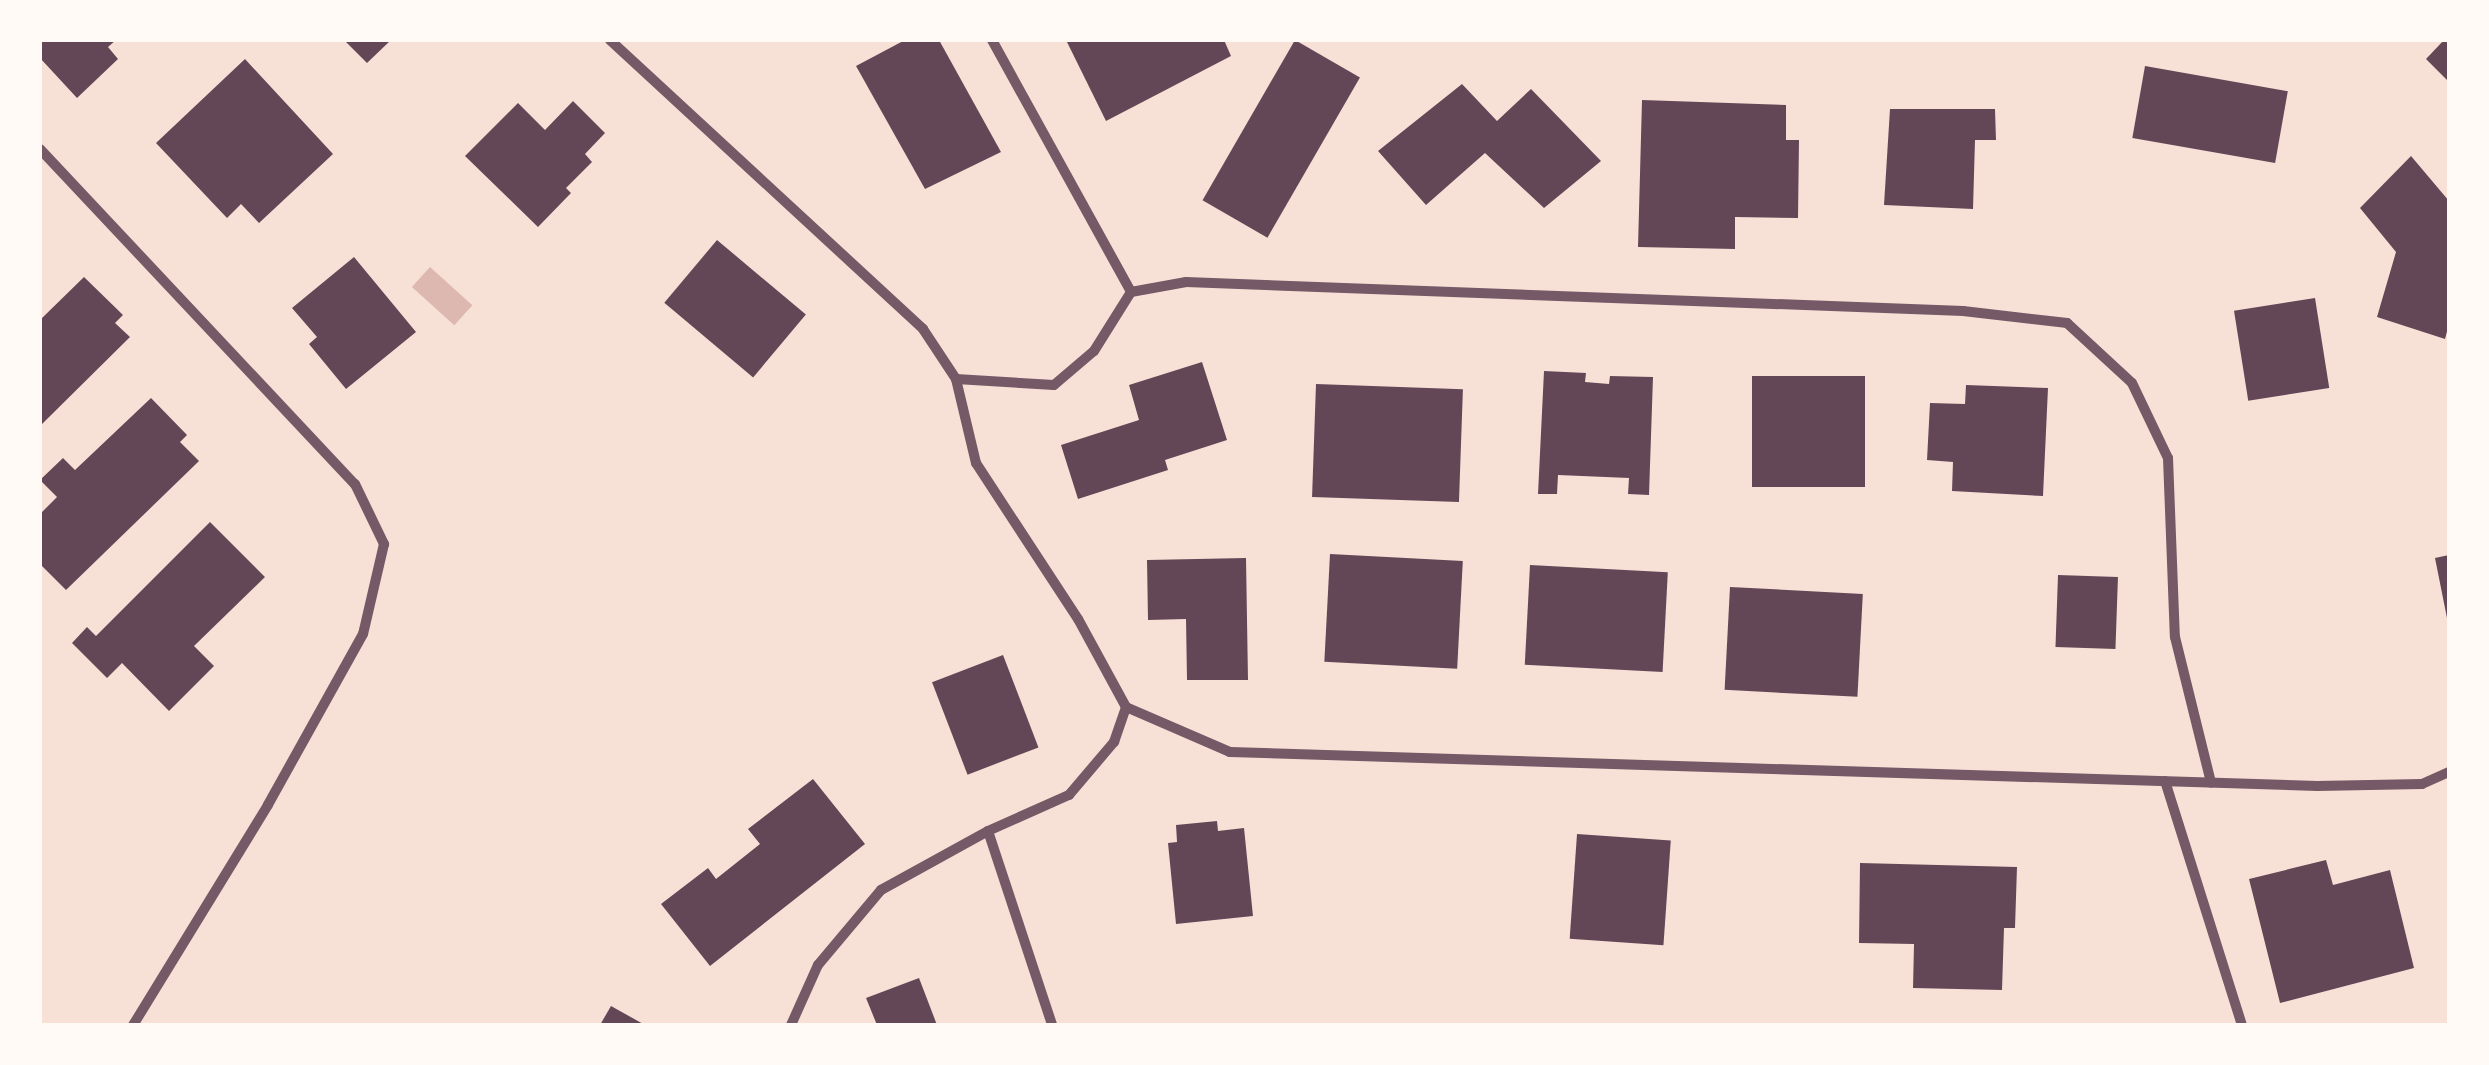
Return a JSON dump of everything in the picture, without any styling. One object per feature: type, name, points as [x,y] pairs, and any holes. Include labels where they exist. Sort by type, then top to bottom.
[{"type":"street","points":[[610,40],[923,329],[956,380],[976,462],[1078,619],[1126,707],[1230,752],[2211,782],[2422,784],[2449,772]]},
{"type":"street","points":[[992,40],[1131,292]]},
{"type":"street","points":[[40,149],[356,484],[384,544],[363,634],[268,805],[133,1025]]},
{"type":"street","points":[[956,380],[1054,386],[1094,351],[1131,292],[1186,282],[1964,310],[2067,323],[2132,383],[2168,458],[2174,636],[2211,782]]},
{"type":"street","points":[[791,1025],[818,965],[881,890],[988,831],[1070,794],[1114,742],[1126,707]]},
{"type":"street","points":[[2165,781],[2242,1025]]},
{"type":"street","points":[[988,831],[1052,1025]]},
{"type":"shaded area","points":[[430,267],[472,305],[454,325],[412,287]]},
{"type":"building","points":[[40,40],[116,40],[108,47],[118,59],[77,98],[40,58]]},
{"type":"building","points":[[344,40],[391,40],[367,63]]},
{"type":"building","points":[[905,40],[939,40],[1001,152],[925,189],[856,66]]},
{"type":"building","points":[[1066,40],[1224,40],[1231,56],[1106,121]]},
{"type":"building","points":[[1295,40],[1360,78],[1267,238],[1202,200]]},
{"type":"building","points":[[2444,40],[2449,40],[2449,82],[2426,59]]},
{"type":"building","points":[[245,59],[333,154],[259,223],[241,204],[227,218],[156,143]]},
{"type":"building","points":[[2145,66],[2288,91],[2275,163],[2132,138]]},
{"type":"building","points":[[1462,84],[1497,121],[1531,89],[1601,161],[1544,208],[1485,153],[1426,205],[1378,151]]},
{"type":"building","points":[[1642,100],[1786,105],[1786,140],[1799,140],[1798,218],[1735,217],[1735,249],[1638,247]]},
{"type":"building","points":[[573,101],[605,133],[585,154],[592,162],[566,188],[571,193],[538,227],[465,156],[518,103],[545,130]]},
{"type":"building","points":[[1890,109],[1995,109],[1996,140],[1975,140],[1973,209],[1884,205]]},
{"type":"building","points":[[2411,156],[2449,201],[2449,324],[2445,339],[2377,317],[2396,252],[2360,208]]},
{"type":"building","points":[[717,240],[806,315],[753,377],[664,303]]},
{"type":"building","points":[[354,257],[416,332],[346,389],[309,344],[317,337],[292,308]]},
{"type":"building","points":[[84,277],[123,315],[115,323],[130,337],[40,426],[40,320]]},
{"type":"building","points":[[2315,298],[2329,388],[2248,401],[2234,311]]},
{"type":"building","points":[[1202,362],[1227,440],[1165,460],[1168,470],[1078,499],[1061,445],[1139,420],[1129,385]]},
{"type":"building","points":[[1544,371],[1586,373],[1585,382],[1609,384],[1610,376],[1653,377],[1649,495],[1628,494],[1629,478],[1558,475],[1557,494],[1538,494]]},
{"type":"building","points":[[1752,376],[1865,376],[1865,487],[1752,487]]},
{"type":"building","points":[[1316,384],[1463,389],[1459,502],[1312,497]]},
{"type":"building","points":[[1966,385],[2048,388],[2043,496],[1952,491],[1953,462],[1927,460],[1930,403],[1965,404]]},
{"type":"building","points":[[151,398],[187,435],[180,442],[199,461],[66,590],[40,564],[40,514],[57,497],[40,480],[63,458],[75,470]]},
{"type":"building","points":[[210,522],[265,577],[194,646],[214,666],[169,711],[122,663],[107,678],[72,643],[87,627],[96,636]]},
{"type":"building","points":[[1330,554],[1463,561],[1457,669],[1324,662]]},
{"type":"building","points":[[2449,555],[2449,618],[2447,618],[2435,558]]},
{"type":"building","points":[[1246,558],[1248,680],[1187,680],[1186,619],[1148,620],[1147,560]]},
{"type":"building","points":[[1530,565],[1668,572],[1663,672],[1525,665]]},
{"type":"building","points":[[2058,575],[2118,577],[2115,649],[2055,647]]},
{"type":"building","points":[[1730,587],[1863,594],[1857,697],[1725,690]]},
{"type":"building","points":[[1003,655],[1038,747],[968,775],[932,682]]},
{"type":"building","points":[[813,779],[865,844],[710,966],[661,904],[708,868],[716,879],[760,844],[748,829]]},
{"type":"building","points":[[1217,821],[1218,831],[1244,828],[1253,916],[1176,924],[1168,843],[1177,842],[1176,825]]},
{"type":"building","points":[[1577,834],[1671,841],[1663,945],[1570,939]]},
{"type":"building","points":[[2326,860],[2333,885],[2390,870],[2414,968],[2280,1003],[2249,879]]},
{"type":"building","points":[[1860,863],[2017,867],[2015,928],[2004,928],[2002,990],[1913,988],[1914,944],[1859,943]]},
{"type":"building","points":[[919,978],[937,1025],[877,1025],[866,998]]},
{"type":"building","points":[[611,1006],[645,1025],[600,1025]]}]
